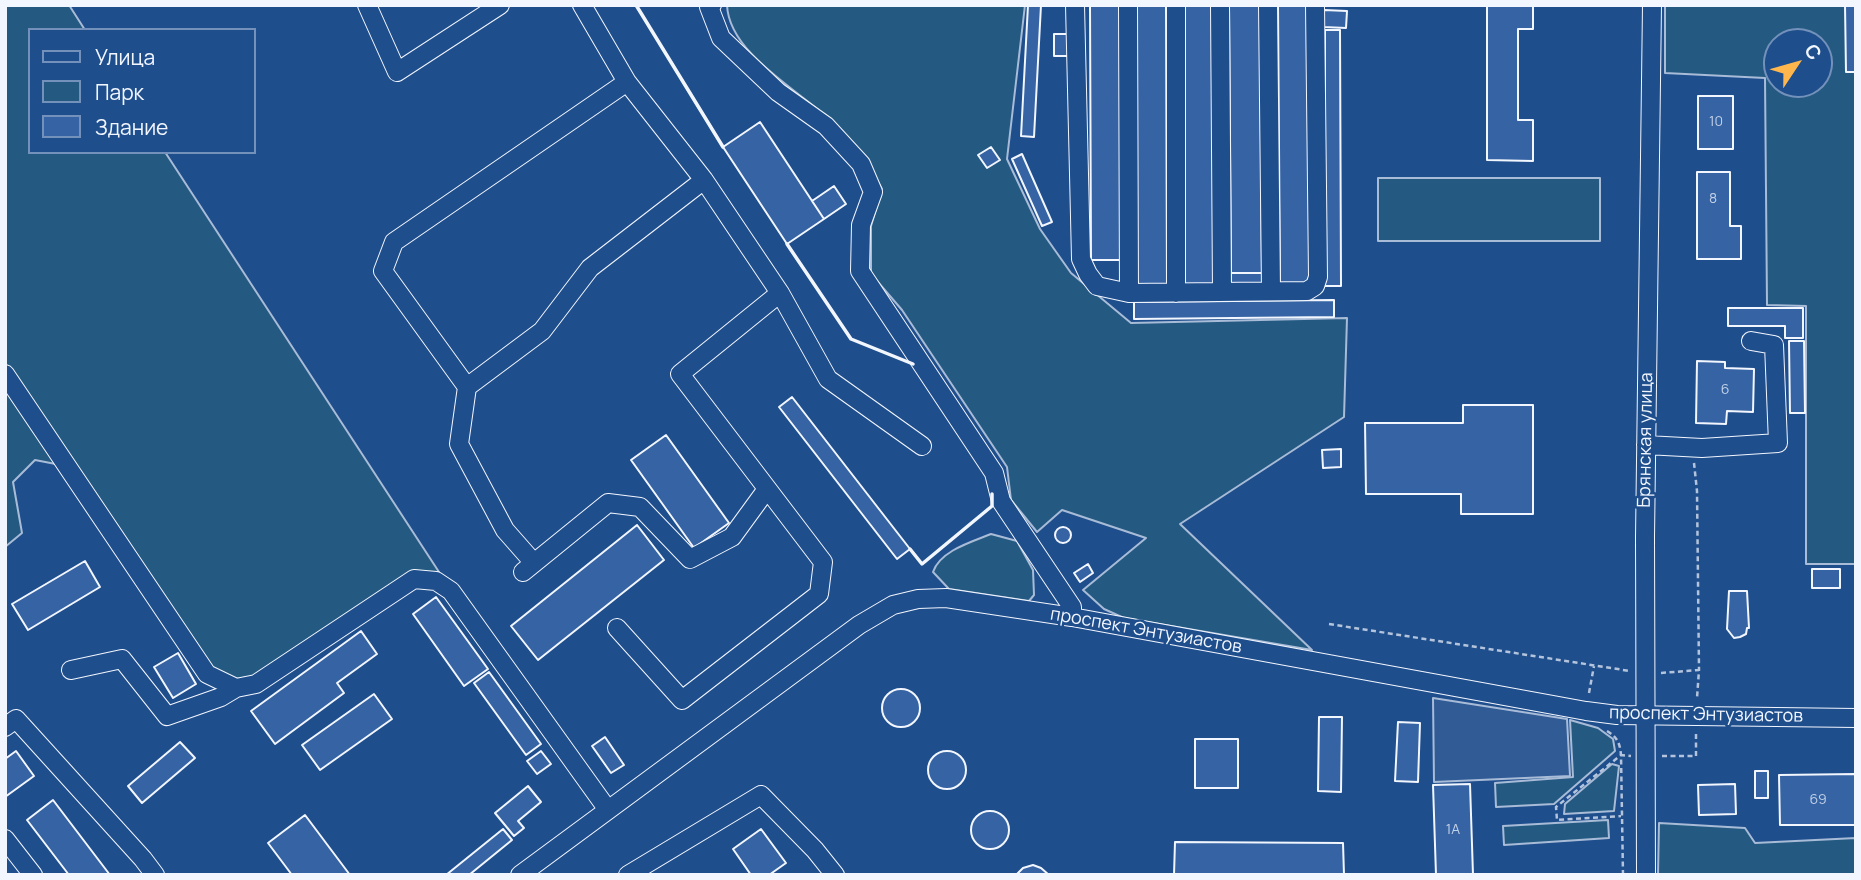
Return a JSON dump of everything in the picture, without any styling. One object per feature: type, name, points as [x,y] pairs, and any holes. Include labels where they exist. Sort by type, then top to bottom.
[{"type":"street","points":[[367,5],[397,72],[500,5]]},
{"type":"street","points":[[582,5],[627,82],[705,180],[780,293],[828,379],[922,446]]},
{"type":"street","points":[[712,5],[709,8],[721,38],[778,93],[826,126],[861,163],[873,192],[861,225],[860,271],[994,472],[1001,501],[1072,607],[1072,617]]},
{"type":"street","points":[[1075,5],[1081,259],[1087,274],[1097,286],[1129,293],[1307,291],[1315,286],[1318,276],[1315,5]]},
{"type":"street","points":[[1128,5],[1129,293]]},
{"type":"street","points":[[1176,5],[1176,292]]},
{"type":"street","points":[[1220,5],[1223,292]]},
{"type":"street","points":[[1268,5],[1271,291]]},
{"type":"street","name":"Брянская улица","points":[[1646,875],[1646,445],[1652,5]]},
{"type":"street","points":[[627,82],[394,242],[383,271],[467,387],[459,444],[528,567],[608,503],[640,508],[690,559],[732,537],[768,489]]},
{"type":"street","points":[[467,387],[542,331],[590,268],[705,180]]},
{"type":"street","points":[[617,628],[682,700],[820,594],[823,562],[680,374],[780,293]]},
{"type":"street","points":[[1646,445],[1693,448],[1778,443],[1774,345],[1751,341]]},
{"type":"street","points":[[5,374],[207,674],[236,688]]},
{"type":"street","points":[[71,670],[122,659],[167,716],[221,697],[236,688],[256,684],[414,579],[436,581],[451,591],[608,810]]},
{"type":"street","name":"проспект Энтузиастов","points":[[520,875],[859,625],[894,605],[918,599],[946,598],[1072,617],[1617,715],[1856,718]]},
{"type":"street","points":[[5,727],[16,719],[155,875]]},
{"type":"street","points":[[628,875],[761,795],[815,850],[835,875]]},
{"type":"street","points":[[5,839],[33,875]]},
{"type":"path","points":[[1693,448],[1697,491],[1699,670]]},
{"type":"path","points":[[1586,711],[1594,666]]},
{"type":"path","points":[[1605,730],[1615,736],[1620,744],[1620,755],[1556,807],[1557,820],[1622,816]]},
{"type":"green space","points":[[5,5],[69,5],[84,28],[28,28],[28,154],[166,154],[439,572],[417,572],[255,676],[230,680],[206,666],[71,467],[35,460],[13,482],[22,533],[5,547]]},
{"type":"green space","points":[[727,5],[1025,5],[1007,159],[1040,229],[1071,273],[1131,323],[1347,318],[1344,417],[1180,524],[1312,650],[1124,618],[1104,609],[1083,590],[1146,538],[1062,510],[1037,532],[1011,500],[1007,467],[902,310],[871,274],[871,226],[882,189],[877,179],[859,152],[838,128],[767,69],[739,39]]},
{"type":"green space","points":[[1665,5],[1856,5],[1856,564],[1806,564],[1806,306],[1767,305],[1765,98],[1833,98],[1833,28],[1763,28],[1763,78],[1665,73]]},
{"type":"green space","points":[[1378,178],[1600,178],[1600,241],[1378,241]]},
{"type":"green space","points":[[991,534],[1017,541],[1033,570],[1034,595],[1029,601],[949,589],[933,572],[942,558],[949,553]]},
{"type":"green space","points":[[1570,720],[1598,728],[1613,739],[1615,751],[1554,804],[1496,807],[1495,783],[1573,777]]},
{"type":"green space","points":[[1612,764],[1619,766],[1614,811],[1564,814],[1565,804]]},
{"type":"green space","points":[[1608,820],[1609,838],[1504,845],[1503,826]]},
{"type":"green space","points":[[1659,823],[1745,828],[1755,843],[1856,838],[1856,875],[1658,875]]},
{"type":"shaded area","points":[[1433,698],[1567,719],[1570,776],[1434,782]]},
{"type":"building","points":[[1028,5],[1041,5],[1034,137],[1021,136]]},
{"type":"building","points":[[1090,5],[1121,5],[1121,260],[1091,260]]},
{"type":"building","points":[[1135,5],[1166,5],[1167,288],[1136,288]]},
{"type":"building","points":[[1183,5],[1213,5],[1217,287],[1185,287]]},
{"type":"building","points":[[1229,5],[1260,5],[1262,273],[1231,273]]},
{"type":"building","points":[[1278,5],[1309,5],[1312,284],[1280,285]]},
{"type":"building","points":[[1487,5],[1533,5],[1533,29],[1518,29],[1518,120],[1533,120],[1533,161],[1487,160]]},
{"type":"building","points":[[1845,5],[1856,5],[1856,72],[1846,72]]},
{"type":"building","points":[[1324,10],[1347,11],[1346,28],[1323,27]]},
{"type":"building","points":[[1325,30],[1340,30],[1341,286],[1325,286]]},
{"type":"building","points":[[1054,34],[1069,34],[1070,56],[1054,56]]},
{"type":"building","points":[[1698,96],[1733,96],[1733,149],[1698,149]]},
{"type":"building","points":[[760,122],[824,219],[787,244],[723,147]]},
{"type":"building","points":[[991,147],[1000,160],[987,168],[978,155]]},
{"type":"building","points":[[1022,154],[1052,222],[1042,226],[1012,159]]},
{"type":"building","points":[[1697,172],[1730,172],[1730,226],[1741,226],[1741,259],[1697,259]]},
{"type":"building","points":[[834,186],[846,204],[824,219],[812,201]]},
{"type":"building","points":[[1231,273],[1262,273],[1262,284],[1231,283]]},
{"type":"building","points":[[1334,300],[1334,317],[1134,319],[1134,302]]},
{"type":"building","points":[[1728,308],[1803,308],[1803,338],[1785,338],[1785,326],[1728,326]]},
{"type":"building","points":[[1789,341],[1804,341],[1805,413],[1790,413]]},
{"type":"building","points":[[1697,361],[1725,362],[1725,368],[1754,369],[1753,412],[1727,411],[1726,424],[1696,423]]},
{"type":"building","points":[[792,397],[910,549],[897,559],[779,407]]},
{"type":"building","points":[[1463,405],[1533,405],[1533,514],[1461,514],[1461,494],[1366,494],[1365,423],[1463,423]]},
{"type":"building","points":[[666,435],[729,523],[694,548],[631,460]]},
{"type":"building","points":[[1341,449],[1341,467],[1323,468],[1322,450]]},
{"type":"building","points":[[637,525],[664,560],[538,660],[511,626]]},
{"type":"building","points":[[1063,527],[1071,535],[1063,543],[1055,535]]},
{"type":"building","points":[[85,561],[100,587],[28,630],[12,604]]},
{"type":"building","points":[[1088,564],[1093,573],[1080,582],[1074,573]]},
{"type":"building","points":[[1812,569],[1840,569],[1840,588],[1812,588]]},
{"type":"building","points":[[1729,591],[1747,591],[1749,628],[1746,634],[1740,637],[1734,638],[1727,629]]},
{"type":"building","points":[[436,597],[488,669],[464,686],[413,614]]},
{"type":"building","points":[[361,631],[377,654],[337,683],[344,693],[275,744],[251,711]]},
{"type":"building","points":[[178,653],[196,684],[173,698],[154,667]]},
{"type":"building","points":[[489,672],[541,744],[526,755],[474,683]]},
{"type":"building","points":[[901,689],[914,695],[920,708],[914,721],[901,727],[888,721],[882,708],[888,695]]},
{"type":"building","points":[[374,694],[392,719],[320,770],[302,745]]},
{"type":"building","points":[[1319,717],[1342,717],[1341,792],[1318,791]]},
{"type":"building","points":[[1398,722],[1420,723],[1418,782],[1395,781]]},
{"type":"building","points":[[605,737],[624,765],[611,773],[592,746]]},
{"type":"building","points":[[1195,739],[1238,739],[1238,788],[1195,788]]},
{"type":"building","points":[[180,742],[195,758],[142,803],[128,786]]},
{"type":"building","points":[[16,751],[34,776],[5,797],[5,759]]},
{"type":"building","points":[[541,751],[551,764],[537,774],[527,761]]},
{"type":"building","points":[[947,751],[960,757],[966,770],[960,783],[947,789],[934,783],[928,770],[934,757]]},
{"type":"building","points":[[1755,771],[1768,771],[1768,798],[1755,798]]},
{"type":"building","points":[[1856,774],[1856,825],[1780,825],[1779,775]]},
{"type":"building","points":[[1470,784],[1473,875],[1436,875],[1433,785]]},
{"type":"building","points":[[1735,784],[1736,814],[1699,815],[1698,785]]},
{"type":"building","points":[[528,786],[541,802],[518,821],[524,828],[514,836],[495,813]]},
{"type":"building","points":[[53,800],[110,875],[69,875],[27,820]]},
{"type":"building","points":[[990,811],[1003,817],[1009,830],[1003,843],[990,849],[977,843],[971,830],[977,817]]},
{"type":"building","points":[[305,815],[350,875],[292,875],[268,843]]},
{"type":"building","points":[[503,829],[512,840],[469,875],[446,875]]},
{"type":"building","points":[[761,829],[786,863],[769,875],[751,875],[733,849]]},
{"type":"building","points":[[1175,842],[1343,843],[1344,875],[1174,875]]},
{"type":"building","points":[[1033,865],[1049,875],[1016,875],[1023,868]]},
{"type":"wall","points":[[636,5],[723,147]]},
{"type":"wall","points":[[787,244],[851,339],[913,364]]},
{"type":"wall","points":[[910,549],[922,564],[992,506],[992,494]]}]
